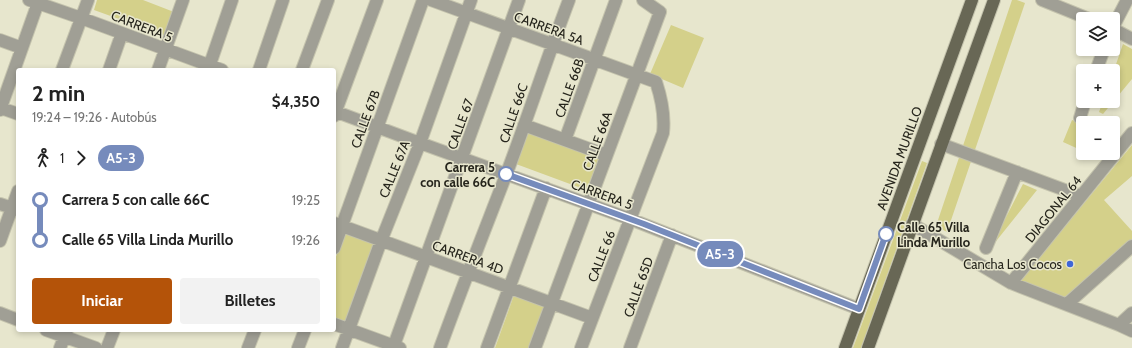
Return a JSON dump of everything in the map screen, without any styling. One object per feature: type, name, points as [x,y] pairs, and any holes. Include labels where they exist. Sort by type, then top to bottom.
[{"type":"main road","name":"AVENIDA MURILLO","points":[[844,348],[972,0]]},
{"type":"main road","points":[[868,348],[994,0]]},
{"type":"main road","points":[[916,153],[935,160]]},
{"type":"street","points":[[63,68],[88,0]]},
{"type":"street","points":[[159,68],[183,0]]},
{"type":"street","points":[[209,68],[232,0]]},
{"type":"street","points":[[260,68],[283,0]]},
{"type":"street","points":[[303,68],[328,0]]},
{"type":"street","points":[[336,108],[377,0]]},
{"type":"street","name":"CALLE 67B","points":[[336,236],[338,225],[377,128],[423,0]]},
{"type":"street","name":"CARRERA 5A","points":[[431,0],[656,82]]},
{"type":"street","name":"CALLE 67A","points":[[342,348],[381,240],[420,144],[471,0]]},
{"type":"street","name":"CALLE 67","points":[[396,347],[426,257],[519,0]]},
{"type":"street","name":"CALLE 66C","points":[[440,348],[506,174],[569,0]]},
{"type":"street","name":"CALLE 66B","points":[[565,140],[616,0]]},
{"type":"street","name":"CALLE 66A","points":[[536,348],[660,12],[643,0]]},
{"type":"street","points":[[1042,0],[1076,14]]},
{"type":"street","points":[[1120,14],[1127,0]]},
{"type":"street","points":[[16,113],[0,109],[3,94],[22,48],[36,1]]},
{"type":"street","name":"CARRERA 5","points":[[36,1],[166,50],[209,68]]},
{"type":"street","points":[[1120,32],[1132,39]]},
{"type":"street","points":[[110,68],[122,33]]},
{"type":"street","points":[[0,40],[22,48]]},
{"type":"street","name":"CALLE 66","points":[[581,348],[663,133],[663,106],[656,82]]},
{"type":"street","name":"CARRERA 5","points":[[336,114],[630,219],[859,309]]},
{"type":"street","points":[[524,125],[606,155]]},
{"type":"street","name":"DIAGONAL 64","points":[[1011,283],[1132,133]]},
{"type":"street","points":[[941,144],[1081,196]]},
{"type":"street","points":[[986,248],[1016,172]]},
{"type":"street","points":[[487,348],[546,188]]},
{"type":"street","points":[[0,204],[15,209],[0,241]]},
{"type":"street","points":[[912,224],[1011,283],[1132,331]]},
{"type":"street","name":"CARRERA 4D","points":[[338,225],[592,318]]},
{"type":"street","name":"CALLE 65D","points":[[630,348],[672,235]]},
{"type":"street","points":[[1067,304],[1132,246]]},
{"type":"street","points":[[0,313],[16,319]]},
{"type":"street","points":[[1119,325],[1132,314]]},
{"type":"street","points":[[336,325],[396,347]]},
{"type":"street","points":[[50,332],[96,348]]},
{"type":"street","points":[[107,348],[113,332]]},
{"type":"street","points":[[248,348],[254,332]]},
{"type":"street","points":[[298,348],[304,332]]},
{"type":"shaded area","points":[[97,0],[143,0],[174,12],[166,36],[94,10]]},
{"type":"shaded area","points":[[1012,0],[1025,3],[947,232],[936,226]]},
{"type":"shaded area","points":[[671,25],[704,38],[683,88],[650,74]]},
{"type":"shaded area","points":[[1123,44],[1132,49],[1132,79],[1120,93],[1120,64],[1116,64]]},
{"type":"shaded area","points":[[1100,108],[1108,108],[1103,114],[1099,112]]},
{"type":"shaded area","points":[[1072,120],[1076,121],[1076,148],[1063,142]]},
{"type":"shaded area","points":[[528,130],[601,157],[589,191],[516,164]]},
{"type":"shaded area","points":[[1132,145],[1132,176],[1104,200],[1132,231],[1132,245],[1068,300],[1020,281],[1120,160]]},
{"type":"shaded area","points":[[922,161],[927,163],[861,348],[853,348]]},
{"type":"shaded area","points":[[1023,184],[1037,190],[989,250]]},
{"type":"shaded area","points":[[345,232],[376,243],[347,322],[336,318],[336,257]]},
{"type":"shaded area","points":[[514,295],[545,306],[529,348],[495,348]]},
{"type":"bus line","name":"A5-3","points":[[506,174],[644,224],[859,309],[886,234]]},
{"type":"place","name":"Carrera 5 con calle 66C","points":[[506,174]]},
{"type":"place","name":"Calle 65 Villa Linda Murillo","points":[[886,234]]},
{"type":"place","name":"Cancha Los Cocos","points":[[1070,264]]}]
